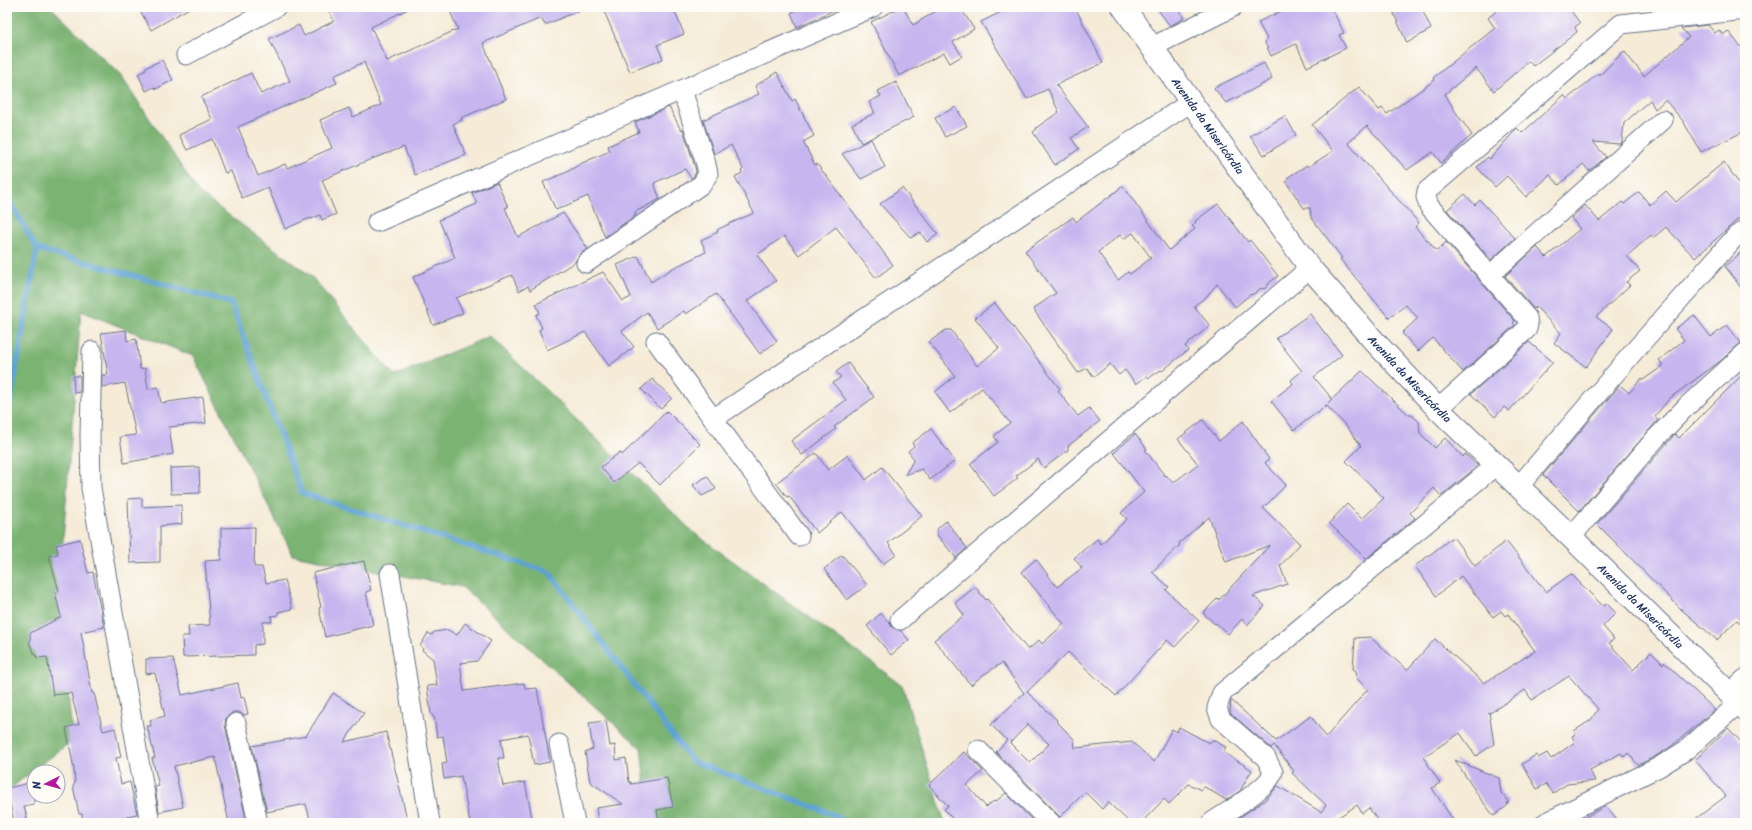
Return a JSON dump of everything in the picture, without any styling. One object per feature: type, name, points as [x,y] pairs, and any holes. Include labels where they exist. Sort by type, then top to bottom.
[{"type":"street","points":[[186,55],[276,7]]},
{"type":"street","points":[[377,222],[873,7]]},
{"type":"street","name":"Avenida da Misericórdia","points":[[1123,7],[1310,268],[1374,341],[1438,409],[1495,466],[1519,486],[1738,702]]},
{"type":"street","points":[[1152,47],[1227,8]]},
{"type":"street","points":[[1438,409],[1527,329],[1528,324],[1527,318],[1429,206],[1426,197],[1427,191],[1623,15],[1745,10]]},
{"type":"street","points":[[586,263],[702,184],[708,174],[682,90]]},
{"type":"street","points":[[713,419],[1191,102]]},
{"type":"street","points":[[1489,276],[1663,120]]},
{"type":"street","points":[[1519,486],[1641,343],[1736,236],[1745,230]]},
{"type":"street","points":[[900,620],[1310,268]]},
{"type":"street","points":[[656,340],[799,536]]},
{"type":"street","points":[[92,352],[90,436],[92,488],[150,823]]},
{"type":"street","points":[[1571,537],[1656,438],[1687,406],[1745,353]]},
{"type":"street","points":[[1210,823],[1263,787],[1274,772],[1272,766],[1266,758],[1221,719],[1217,708],[1222,693],[1495,466]]},
{"type":"street","points":[[390,574],[430,823]]},
{"type":"street","points":[[1545,823],[1659,767],[1686,750],[1738,702],[1745,679]]},
{"type":"street","points":[[236,723],[258,823]]},
{"type":"street","points":[[559,744],[575,823]]},
{"type":"street","points":[[978,750],[1051,823]]},
{"type":"green space","points":[[7,7],[51,7],[121,76],[199,193],[311,276],[394,376],[490,336],[693,532],[902,685],[945,823],[649,823],[641,748],[462,587],[293,555],[193,356],[81,311],[58,604],[73,740],[42,764],[26,764],[26,776],[7,791]]},
{"type":"building","points":[[138,7],[191,7],[151,30]]},
{"type":"building","points":[[327,7],[412,7],[371,27],[387,61],[458,29],[448,7],[587,7],[545,25],[541,18],[483,43],[506,99],[461,118],[462,120],[453,124],[466,155],[415,175],[404,147],[369,160],[322,180],[336,214],[322,220],[320,215],[285,229],[268,187],[242,198],[231,171],[225,173],[212,139],[187,150],[179,135],[212,119],[201,97],[251,73],[261,94],[290,81],[269,39],[299,25],[304,36],[334,21]],"holes":[[[364,62],[381,105],[353,117],[349,108],[320,120],[332,148],[287,168],[285,164],[258,176],[238,127],[337,83],[334,76]]]},
{"type":"building","points":[[613,7],[673,7],[684,34],[657,45],[663,59],[630,72],[604,11]]},
{"type":"building","points":[[801,7],[834,10],[797,27],[791,13]]},
{"type":"building","points":[[903,7],[913,25],[943,7],[960,7],[974,29],[953,42],[962,56],[950,63],[944,53],[899,76],[871,22]]},
{"type":"building","points":[[999,7],[1075,7],[1103,63],[1056,85],[1088,127],[1071,138],[1079,149],[1055,165],[1033,132],[1037,129],[1036,128],[1059,112],[1048,89],[1027,99],[981,22],[1001,12]]},
{"type":"building","points":[[1156,7],[1177,7],[1184,18],[1170,26]]},
{"type":"building","points":[[1290,7],[1331,7],[1344,33],[1339,35],[1346,48],[1307,67],[1296,44],[1271,56],[1265,43],[1267,39],[1258,22]]},
{"type":"building","points":[[1391,7],[1421,7],[1431,29],[1407,43]]},
{"type":"building","points":[[1501,7],[1568,7],[1580,23],[1575,27],[1577,32],[1533,66],[1529,61],[1494,91],[1476,68],[1445,94],[1472,135],[1441,163],[1433,152],[1407,170],[1367,126],[1348,143],[1419,223],[1415,227],[1437,251],[1446,242],[1515,321],[1513,323],[1515,325],[1463,372],[1433,338],[1418,351],[1402,333],[1418,318],[1406,305],[1389,318],[1340,259],[1342,258],[1311,217],[1310,208],[1304,208],[1286,182],[1289,180],[1287,178],[1333,151],[1312,125],[1359,87],[1379,110],[1382,108],[1387,114],[1435,80],[1433,78],[1495,28],[1488,18]]},
{"type":"building","points":[[1708,25],[1715,33],[1719,30],[1723,35],[1728,31],[1745,52],[1745,131],[1701,152],[1683,121],[1665,100],[1655,109],[1650,100],[1624,123],[1622,142],[1620,144],[1593,142],[1606,157],[1589,171],[1583,164],[1559,185],[1550,175],[1526,197],[1507,176],[1495,187],[1477,167],[1488,157],[1490,159],[1517,128],[1522,133],[1564,95],[1567,99],[1599,73],[1600,75],[1624,51],[1644,76],[1689,37],[1681,28]]},
{"type":"building","points":[[162,60],[173,80],[156,89],[154,87],[146,91],[138,74],[146,70],[145,68]]},
{"type":"building","points":[[1264,63],[1272,79],[1226,103],[1214,88]]},
{"type":"building","points":[[777,72],[792,101],[795,99],[814,136],[803,142],[815,165],[817,164],[893,265],[876,278],[836,227],[799,255],[784,236],[757,255],[776,281],[747,301],[777,341],[760,354],[716,294],[686,314],[684,311],[657,328],[647,312],[622,331],[634,347],[609,366],[585,332],[547,350],[539,330],[542,328],[536,315],[540,313],[536,304],[603,272],[623,301],[631,297],[617,265],[638,256],[651,282],[673,268],[706,252],[701,240],[718,232],[717,230],[754,213],[735,177],[742,173],[741,171],[743,169],[731,145],[714,154],[703,120],[759,94],[755,86]]},
{"type":"building","points":[[896,82],[914,117],[861,143],[852,124],[875,113],[869,102],[881,96],[878,91]]},
{"type":"building","points":[[669,107],[681,130],[683,129],[695,167],[696,172],[694,176],[691,178],[685,169],[654,183],[660,199],[635,212],[636,215],[605,237],[588,196],[556,210],[543,182],[610,151],[608,146],[639,132],[635,122]]},
{"type":"building","points":[[956,107],[967,126],[945,137],[935,118]]},
{"type":"building","points":[[1285,116],[1296,135],[1264,155],[1250,136]]},
{"type":"building","points":[[871,139],[885,167],[861,179],[842,154]]},
{"type":"building","points":[[1724,162],[1745,192],[1745,213],[1695,258],[1666,227],[1653,238],[1651,235],[1627,256],[1640,271],[1626,282],[1630,285],[1596,317],[1613,329],[1586,367],[1554,343],[1561,333],[1536,307],[1534,309],[1505,276],[1537,247],[1546,257],[1580,229],[1571,218],[1585,205],[1599,221],[1622,202],[1624,204],[1639,192],[1650,205],[1666,191],[1676,202]]},
{"type":"building","points":[[497,182],[508,207],[505,208],[518,237],[563,213],[588,249],[580,254],[575,262],[530,290],[528,286],[519,291],[512,275],[456,298],[463,313],[433,325],[413,277],[455,258],[439,220],[477,204],[472,193]]},
{"type":"building","points":[[1123,186],[1169,250],[1195,229],[1192,226],[1196,222],[1195,221],[1218,204],[1248,242],[1250,240],[1278,276],[1269,283],[1266,288],[1260,289],[1252,295],[1251,294],[1235,307],[1217,284],[1207,296],[1194,306],[1210,326],[1185,346],[1188,350],[1162,371],[1161,370],[1149,378],[1147,376],[1136,384],[1125,370],[1119,375],[1110,364],[1094,377],[1087,368],[1078,373],[1033,309],[1056,293],[1025,251],[1073,217],[1076,222]],"holes":[[[1133,233],[1151,258],[1130,274],[1128,272],[1118,280],[1098,252],[1120,235],[1123,239]]]},
{"type":"building","points":[[902,188],[938,234],[927,242],[920,232],[911,238],[880,204]]},
{"type":"building","points":[[1465,194],[1475,205],[1480,200],[1515,238],[1491,260],[1447,210]]},
{"type":"building","points":[[1745,249],[1745,293],[1725,266]]},
{"type":"building","points":[[995,303],[1060,389],[1058,391],[1078,416],[1089,408],[1100,421],[1068,446],[1068,450],[1044,468],[1038,459],[1016,476],[1018,478],[994,496],[970,464],[998,442],[994,436],[1010,423],[982,388],[950,413],[935,392],[955,376],[929,342],[946,330],[951,330],[977,366],[999,348],[975,318]]},
{"type":"building","points":[[1310,314],[1342,355],[1314,377],[1332,399],[1328,403],[1362,371],[1409,415],[1412,415],[1419,422],[1420,433],[1435,448],[1445,438],[1463,457],[1465,454],[1478,466],[1441,496],[1434,488],[1410,513],[1415,518],[1366,559],[1329,523],[1347,504],[1362,519],[1384,498],[1346,461],[1361,446],[1348,428],[1326,405],[1317,414],[1316,413],[1294,430],[1271,401],[1293,384],[1291,380],[1302,371],[1276,338]]},
{"type":"building","points":[[1694,315],[1711,337],[1727,325],[1741,343],[1718,363],[1670,398],[1655,416],[1658,420],[1579,511],[1543,475],[1620,385],[1629,393],[1642,378],[1643,380],[1663,366],[1659,360],[1684,340],[1675,329]]},
{"type":"building","points":[[126,330],[127,341],[136,339],[140,369],[145,368],[148,389],[158,387],[161,403],[203,397],[206,423],[169,427],[173,454],[124,463],[120,437],[136,435],[125,383],[102,387],[102,375],[108,375],[101,333]]},
{"type":"building","points":[[1529,342],[1553,362],[1509,411],[1504,407],[1495,417],[1471,394]]},
{"type":"building","points":[[848,363],[874,397],[834,427],[836,429],[802,455],[791,441],[846,400],[833,383],[841,377],[836,372]]},
{"type":"building","points":[[1745,372],[1745,628],[1737,620],[1717,640],[1682,610],[1597,524],[1675,434],[1679,438]]},
{"type":"building","points":[[73,376],[80,376],[80,392],[74,393]]},
{"type":"building","points":[[652,379],[672,398],[661,409],[641,389]]},
{"type":"building","points":[[667,411],[700,444],[660,485],[638,463],[614,483],[601,467],[620,452],[622,455]]},
{"type":"building","points":[[1203,420],[1219,441],[1243,421],[1269,459],[1265,463],[1286,485],[1263,508],[1300,544],[1280,566],[1287,584],[1253,596],[1265,606],[1247,625],[1242,619],[1228,634],[1216,623],[1215,624],[1203,613],[1218,598],[1219,600],[1270,545],[1226,562],[1209,517],[1179,543],[1180,545],[1152,572],[1169,587],[1166,590],[1199,621],[1175,647],[1167,640],[1116,696],[1068,652],[1027,692],[1057,720],[1056,721],[1074,739],[1075,748],[1132,742],[1154,762],[1172,729],[1177,732],[1179,727],[1209,743],[1213,740],[1226,747],[1223,752],[1252,770],[1240,791],[1226,800],[1203,786],[1201,790],[1189,784],[1169,804],[1164,799],[1141,823],[1130,823],[1108,802],[1102,809],[1085,792],[1060,817],[996,752],[1007,740],[991,725],[1024,693],[1002,663],[983,675],[971,685],[934,640],[964,615],[955,603],[975,587],[986,600],[987,599],[1028,650],[1039,640],[1042,644],[1064,624],[1021,572],[1036,559],[1057,587],[1082,568],[1074,558],[1097,539],[1101,544],[1127,519],[1121,513],[1144,492],[1114,453],[1135,434],[1165,476],[1166,475],[1173,483],[1198,464],[1178,439]],"holes":[[[1028,724],[1049,744],[1030,763],[1010,743]]]},
{"type":"building","points":[[931,429],[955,461],[930,480],[922,469],[905,475],[914,459],[908,451],[914,446],[912,443]]},
{"type":"building","points":[[816,453],[828,470],[848,455],[866,480],[882,467],[922,516],[888,543],[896,554],[883,564],[842,512],[817,533],[789,496],[787,497],[776,483]]},
{"type":"building","points":[[199,467],[200,493],[171,494],[170,468]]},
{"type":"building","points":[[707,476],[716,489],[702,496],[693,485]]},
{"type":"building","points":[[142,498],[142,507],[181,505],[182,524],[160,526],[160,562],[130,563],[128,499]]},
{"type":"building","points":[[946,521],[967,548],[956,558],[937,535],[937,529]]},
{"type":"building","points":[[255,527],[254,567],[262,567],[266,583],[285,580],[292,609],[278,612],[278,615],[271,616],[272,622],[263,622],[263,644],[254,645],[254,655],[183,657],[182,636],[189,636],[188,626],[210,625],[205,561],[221,560],[221,528]]},
{"type":"building","points":[[1453,537],[1475,566],[1506,541],[1546,592],[1571,574],[1603,606],[1607,604],[1616,613],[1603,626],[1614,639],[1609,643],[1633,670],[1651,652],[1663,664],[1664,662],[1715,710],[1669,748],[1654,757],[1638,765],[1628,753],[1624,757],[1621,753],[1590,770],[1595,781],[1567,784],[1553,793],[1546,784],[1537,789],[1522,764],[1536,755],[1538,758],[1547,753],[1551,759],[1575,742],[1572,736],[1576,734],[1574,731],[1591,720],[1598,709],[1569,676],[1532,700],[1525,690],[1490,713],[1489,712],[1494,744],[1476,756],[1460,733],[1423,757],[1440,783],[1432,788],[1455,823],[1379,823],[1369,808],[1362,813],[1357,805],[1334,820],[1338,823],[1231,823],[1264,801],[1278,786],[1321,812],[1326,805],[1292,773],[1294,771],[1274,745],[1271,748],[1230,713],[1231,700],[1276,741],[1311,716],[1326,737],[1368,689],[1357,679],[1356,671],[1353,669],[1355,638],[1370,637],[1407,670],[1435,639],[1484,683],[1535,651],[1508,614],[1505,616],[1501,611],[1493,617],[1461,576],[1436,596],[1415,566]]},
{"type":"building","points":[[80,539],[88,573],[93,572],[104,627],[81,632],[92,693],[94,693],[103,731],[115,728],[121,757],[116,758],[121,784],[130,782],[137,814],[110,820],[111,823],[83,823],[82,814],[79,814],[73,786],[75,783],[74,769],[66,728],[79,724],[71,693],[53,695],[47,657],[37,658],[30,645],[30,633],[61,617],[55,592],[59,591],[49,556],[58,554],[56,545]]},
{"type":"building","points":[[842,555],[867,585],[847,600],[824,569]]},
{"type":"building","points":[[364,561],[371,590],[366,592],[373,625],[325,637],[319,608],[321,607],[313,573]]},
{"type":"building","points":[[881,613],[888,622],[889,621],[892,627],[901,631],[909,640],[891,655],[867,626]]},
{"type":"building","points":[[465,623],[491,641],[477,661],[460,663],[464,691],[524,683],[525,689],[537,688],[550,762],[534,765],[528,734],[501,739],[504,758],[498,758],[503,786],[525,782],[533,823],[470,823],[461,776],[444,779],[442,764],[447,763],[443,736],[437,737],[434,717],[431,714],[427,686],[437,685],[433,659],[422,650],[423,648],[420,646],[428,633],[432,635],[434,632],[448,630],[457,635]]},
{"type":"building","points":[[173,658],[182,695],[238,683],[241,698],[244,697],[248,714],[243,715],[239,712],[233,712],[226,718],[225,725],[247,823],[229,823],[215,757],[174,766],[183,807],[159,812],[155,787],[159,786],[152,758],[155,758],[147,726],[151,726],[150,720],[165,716],[155,673],[146,674],[146,659]]},
{"type":"building","points":[[333,693],[364,713],[344,742],[386,732],[408,823],[311,823],[306,804],[267,812],[252,746],[306,736]]},
{"type":"building","points":[[606,721],[610,746],[615,745],[616,760],[626,758],[629,782],[631,782],[631,784],[667,778],[673,807],[657,810],[659,823],[598,823],[596,808],[623,804],[590,782],[585,752],[593,749],[589,723]]},
{"type":"building","points":[[1728,728],[1745,746],[1745,823],[1690,823],[1726,796],[1695,760]]},
{"type":"building","points":[[964,752],[983,771],[967,785],[986,807],[1006,793],[1035,823],[956,823],[944,809],[948,806],[929,785]]},
{"type":"building","points":[[1455,760],[1499,778],[1501,793],[1509,802],[1507,803],[1508,805],[1494,816],[1480,798]]},
{"type":"building","points":[[26,784],[26,804],[34,804],[24,806],[28,823],[14,823],[7,788]]},
{"type":"building","points":[[1606,806],[1620,823],[1574,823]]},
{"type":"waterway","points":[[7,196],[37,249],[7,421]]},
{"type":"waterway","points":[[37,249],[231,303],[302,493],[549,572],[692,761],[832,814],[846,823]]}]
